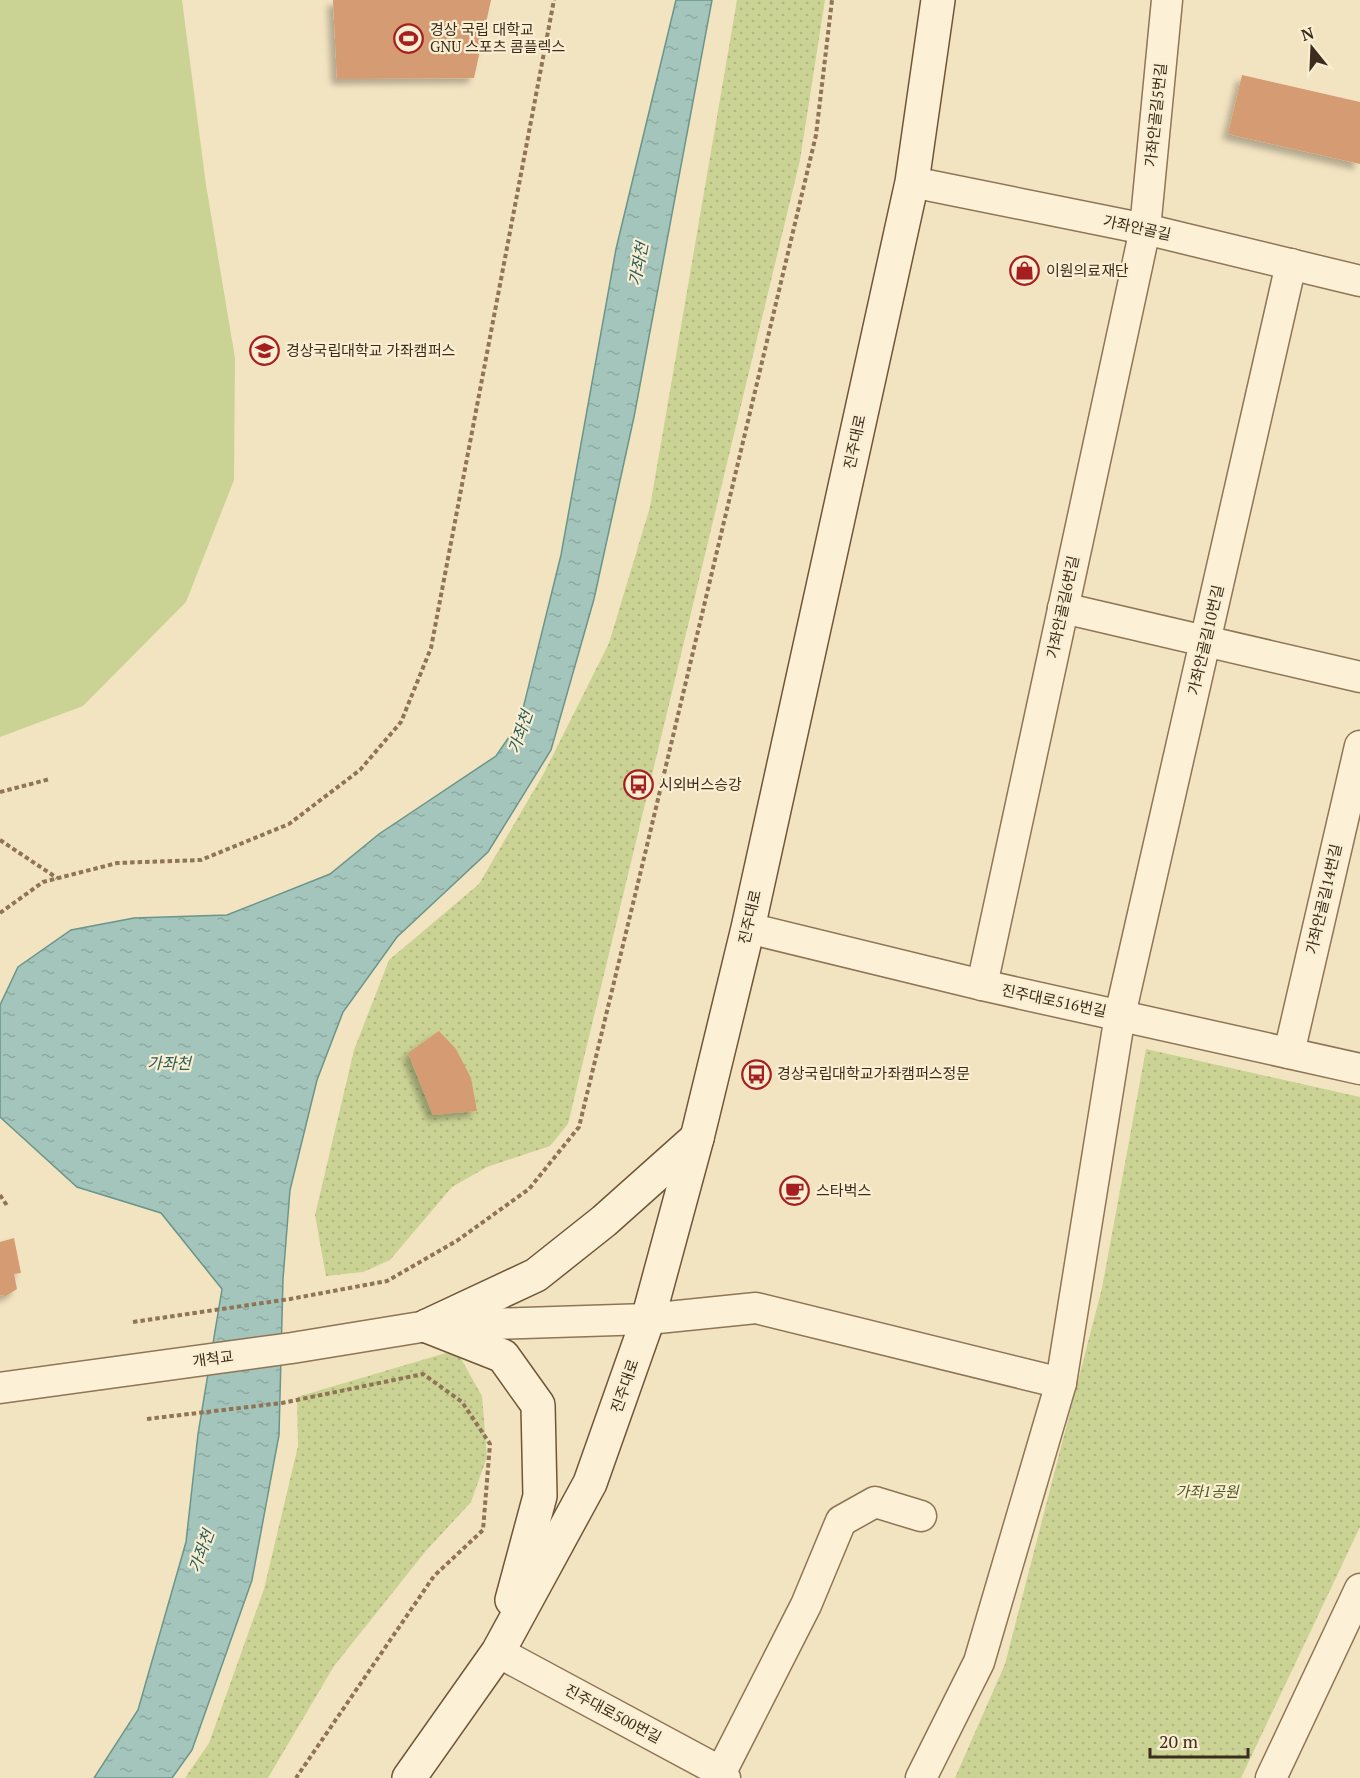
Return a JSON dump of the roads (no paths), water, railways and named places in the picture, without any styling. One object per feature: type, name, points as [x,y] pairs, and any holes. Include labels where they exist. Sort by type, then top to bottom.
[{"type":"street","name":"진주대로","points":[[409,1778],[498,1652],[591,1483],[648,1319],[697,1138],[748,928],[912,182],[938,0]]},
{"type":"street","name":"가좌안골길5번길","points":[[1144,229],[1167,0]]},
{"type":"street","name":"가좌안골길","points":[[912,182],[1144,229],[1360,281]]},
{"type":"street","name":"가좌안골길6번길","points":[[982,985],[1144,229]]},
{"type":"street","name":"가좌안골길10번길","points":[[921,1778],[979,1662],[1061,1383],[1120,1016],[1291,264]]},
{"type":"street","points":[[1063,608],[1360,677]]},
{"type":"street","name":"가좌안골길14번길","points":[[1289,1053],[1360,746]]},
{"type":"street","name":"진주대로516번길","points":[[748,928],[982,985],[1360,1069]]},
{"type":"street","points":[[427,1326],[536,1275],[604,1221],[697,1138]]},
{"type":"street","name":"개척교","points":[[0,1388],[292,1348],[427,1326],[648,1319],[756,1308],[1061,1383]]},
{"type":"street","points":[[427,1326],[503,1356],[538,1405],[540,1496],[498,1652]]},
{"type":"street","points":[[723,1775],[806,1605],[841,1521],[875,1502],[921,1516]]},
{"type":"street","points":[[1271,1778],[1360,1589]]},
{"type":"street","name":"진주대로500번길","points":[[498,1652],[723,1775]]},
{"type":"water","name":"가좌천","points":[[676,0],[712,0],[634,417],[594,599],[551,750],[488,852],[397,937],[343,1012],[317,1080],[290,1190],[283,1279],[279,1435],[252,1580],[192,1750],[172,1778],[94,1778],[138,1710],[186,1542],[198,1434],[222,1289],[161,1213],[77,1187],[0,1117],[0,1005],[18,967],[71,930],[134,918],[227,915],[330,874],[379,834],[496,756],[520,721],[561,555],[616,249]]},
{"type":"place","name":"경상 국립 대학교 GNU 스포츠 콤플렉스","points":[[409,39]]},
{"type":"place","name":"이원의료재단","points":[[1025,271]]},
{"type":"place","name":"경상국립대학교 가좌캠퍼스","points":[[265,351]]},
{"type":"place","name":"시외버스승강","points":[[638,785]]},
{"type":"place","name":"경상국립대학교가좌캠퍼스정문","points":[[756,1074]]},
{"type":"place","name":"스타벅스","points":[[795,1191]]},
{"type":"park label","name":"가좌1공원","points":[[1207,1492]]}]
